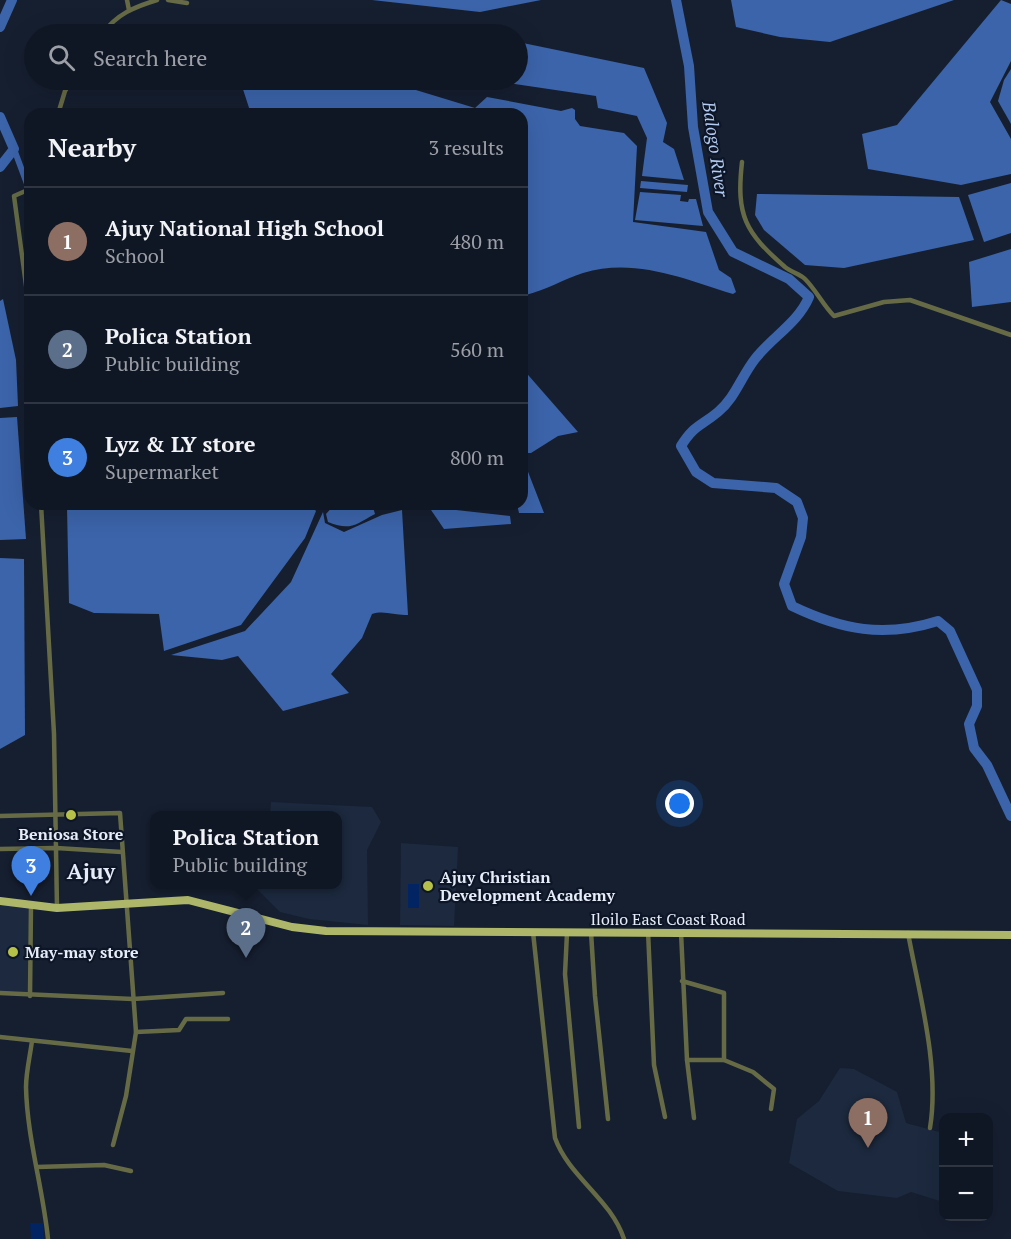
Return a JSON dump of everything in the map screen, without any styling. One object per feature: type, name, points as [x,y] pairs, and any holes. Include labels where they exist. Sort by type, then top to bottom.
[{"type":"main road","name":"Iloilo East Coast Road","points":[[0,901],[57,908],[188,900],[292,927],[326,931],[567,933],[648,931],[1011,935]]},
{"type":"street","points":[[126,0],[129,10]]},
{"type":"street","points":[[110,24],[129,10],[158,0]]},
{"type":"street","points":[[168,0],[187,3]]},
{"type":"street","points":[[60,108],[66,90]]},
{"type":"street","points":[[742,162],[739,190],[741,211],[747,225],[788,270],[804,277],[834,316],[884,302],[910,300],[1011,335]]},
{"type":"street","points":[[24,191],[14,196],[24,270]]},
{"type":"street","points":[[41,510],[56,815],[57,908]]},
{"type":"street","points":[[0,816],[120,813],[136,1032],[126,1096],[113,1145]]},
{"type":"street","points":[[0,849],[56,848],[122,852]]},
{"type":"street","points":[[30,996],[31,904]]},
{"type":"street","points":[[648,931],[654,1065],[665,1117]]},
{"type":"street","points":[[533,932],[555,1138],[561,1154],[599,1198],[621,1229],[624,1239]]},
{"type":"street","points":[[591,932],[594,986],[608,1119]]},
{"type":"street","points":[[681,932],[687,1060],[694,1118]]},
{"type":"street","points":[[567,933],[565,974],[579,1127]]},
{"type":"street","points":[[908,933],[924,1021],[933,1091],[934,1103],[930,1128]]},
{"type":"street","points":[[682,981],[724,993],[724,1060]]},
{"type":"street","points":[[0,993],[133,999],[223,993]]},
{"type":"street","points":[[136,1032],[178,1030],[186,1019],[228,1019]]},
{"type":"street","points":[[0,1037],[132,1052]]},
{"type":"street","points":[[32,1041],[26,1086],[30,1136],[48,1239]]},
{"type":"street","points":[[687,1060],[724,1060],[753,1072],[774,1089],[771,1109]]},
{"type":"street","points":[[37,1167],[104,1164],[131,1171]]},
{"type":"shaded area","points":[[372,0],[541,0],[480,12]]},
{"type":"shaded area","points":[[731,0],[954,0],[830,42],[780,37],[736,27]]},
{"type":"shaded area","points":[[1001,0],[1011,4],[1011,61],[990,102],[1011,139],[1011,174],[961,185],[868,169],[862,134],[897,125]]},
{"type":"shaded area","points":[[528,44],[644,68],[667,123],[663,142],[674,149],[684,180],[642,176],[647,138],[637,116],[598,108],[596,96],[528,86]]},
{"type":"shaded area","points":[[1011,69],[1011,124],[998,101],[1004,80]]},
{"type":"shaded area","points":[[243,90],[416,90],[475,108],[249,108]]},
{"type":"shaded area","points":[[487,97],[561,111],[572,108],[575,110],[575,119],[580,126],[624,133],[637,146],[633,222],[706,232],[719,270],[731,278],[736,292],[733,294],[659,272],[621,267],[583,273],[528,294],[528,108],[475,108]]},
{"type":"shaded area","points":[[641,181],[688,185],[687,192],[640,188]]},
{"type":"shaded area","points":[[1011,183],[1011,233],[984,242],[968,195]]},
{"type":"shaded area","points":[[640,192],[681,195],[680,201],[688,202],[689,199],[696,199],[703,226],[635,220]]},
{"type":"shaded area","points":[[757,194],[959,197],[974,240],[844,268],[805,265],[764,230],[755,215]]},
{"type":"shaded area","points":[[1011,249],[1011,302],[972,307],[969,262]]},
{"type":"shaded area","points":[[3,299],[16,360],[18,406],[0,408],[0,301]]},
{"type":"shaded area","points":[[528,375],[578,432],[558,436],[528,453]]},
{"type":"shaded area","points":[[17,417],[26,539],[0,540],[0,418]]},
{"type":"shaded area","points":[[528,472],[544,513],[519,513],[518,510],[528,510]]},
{"type":"shaded area","points":[[67,510],[316,511],[305,538],[241,625],[164,651],[159,614],[94,613],[69,603]]},
{"type":"shaded area","points":[[330,510],[374,510],[375,514],[352,526],[342,526],[328,522],[326,514]]},
{"type":"shaded area","points":[[402,510],[408,615],[372,614],[362,638],[331,674],[349,693],[283,711],[238,656],[222,660],[171,655],[245,631],[291,582],[323,512],[325,523],[344,532],[382,515]]},
{"type":"shaded area","points":[[431,510],[456,510],[510,516],[511,524],[444,529]]},
{"type":"shaded area","points":[[0,558],[24,559],[25,735],[0,749]]},
{"type":"shaded area","points":[[271,802],[372,807],[381,822],[367,850],[368,925],[309,919],[280,912],[257,889],[342,889],[342,811],[270,811]]},
{"type":"shaded area","name":"Ajuy Christian Development Academy","points":[[401,843],[458,847],[454,926],[400,925]]},
{"type":"shaded area","points":[[408,884],[419,884],[419,908],[408,908]]},
{"type":"shaded area","points":[[0,903],[31,905],[28,992],[0,991]]},
{"type":"shaded area","points":[[840,1068],[854,1069],[897,1092],[906,1123],[939,1132],[939,1201],[911,1192],[897,1198],[838,1191],[789,1163],[797,1119],[819,1101]]},
{"type":"shaded area","points":[[30,1223],[43,1223],[44,1239],[31,1239]]},
{"type":"waterway","points":[[0,27],[12,0]]},
{"type":"waterway","name":"Balogo River","points":[[676,0],[689,66],[693,127],[708,212],[733,252],[789,279],[809,297],[792,322],[755,359],[724,406],[694,430],[681,446],[696,472],[713,483],[776,488],[797,502],[803,518],[801,537],[784,584],[792,606],[828,621],[864,629],[899,629],[938,621],[950,631],[977,690],[977,706],[969,724],[974,748],[987,765],[1011,816]]},
{"type":"waterway","points":[[0,117],[14,149],[0,167]]},
{"type":"waterway","points":[[14,149],[24,176]]},
{"type":"place","name":"Beniosa Store","points":[[71,815]]},
{"type":"place","name":"Ajuy Christian Development Academy","points":[[428,886]]},
{"type":"place","name":"Lyz & LY store","points":[[31,896]]},
{"type":"place","name":"May-may store","points":[[13,952]]},
{"type":"place","name":"Polica Station","points":[[246,958]]},
{"type":"place","name":"Ajuy National High School","points":[[868,1148]]},
{"type":"district","name":"Ajuy","points":[[91,871]]}]
